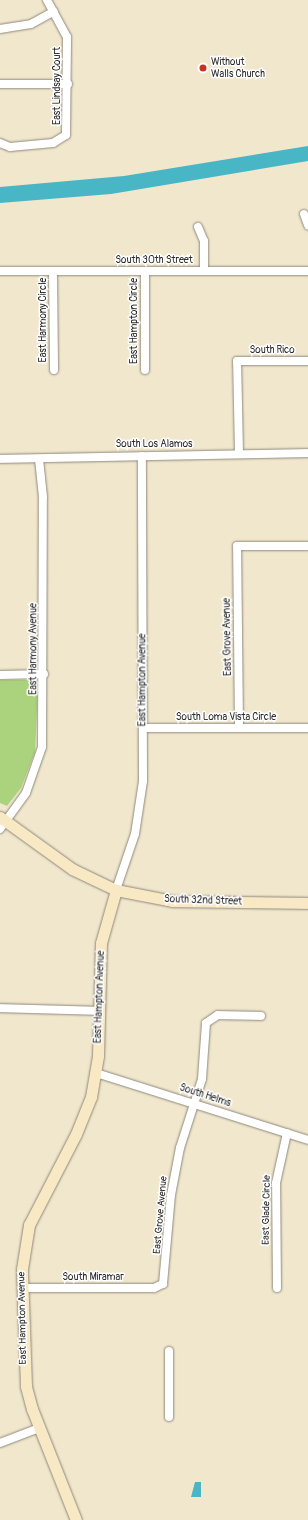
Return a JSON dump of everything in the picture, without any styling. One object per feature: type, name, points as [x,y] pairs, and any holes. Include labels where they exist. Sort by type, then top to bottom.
[{"type":"street","name":"East Lindsay Court","points":[[0,142],[15,146],[64,139],[68,127],[67,37],[47,0]]},
{"type":"street","points":[[0,29],[31,24],[54,11]]},
{"type":"street","points":[[0,84],[68,84]]},
{"type":"street","points":[[304,214],[308,225]]},
{"type":"street","points":[[198,227],[204,241],[204,271]]},
{"type":"street","name":"South 30th Street","points":[[0,271],[308,271]]},
{"type":"street","name":"East Harmony Circle","points":[[53,271],[54,370]]},
{"type":"street","name":"East Hampton Circle","points":[[145,271],[145,370]]},
{"type":"street","name":"South Rico","points":[[239,453],[236,361],[308,361]]},
{"type":"street","name":"South Los Alamos","points":[[0,459],[39,459],[70,455],[142,456],[239,453],[308,453]]},
{"type":"street","name":"East Hampton Avenue","points":[[76,1520],[39,1428],[26,1386],[23,1360],[22,1288],[29,1225],[76,1134],[96,1074],[100,1011],[101,943],[141,808],[143,728],[142,456]]},
{"type":"street","name":"East Harmony Avenue","points":[[2,822],[26,793],[42,747],[44,674],[43,497],[39,459]]},
{"type":"street","name":"East Grove Avenue","points":[[239,728],[237,546],[308,546]]},
{"type":"street","points":[[0,675],[44,674]]},
{"type":"street","name":"South Loma Vista Circle","points":[[143,728],[308,728]]},
{"type":"street","name":"South 32nd Street","points":[[2,822],[72,869],[116,890],[179,901],[308,903]]},
{"type":"street","points":[[0,1008],[100,1011]]},
{"type":"street","name":"East Grove Avenue","points":[[163,1284],[173,1180],[204,1066],[208,1019],[218,1015],[261,1016]]},
{"type":"street","name":"South Helms","points":[[96,1074],[194,1102],[308,1140]]},
{"type":"street","name":"East Glade Circle","points":[[277,1288],[276,1191],[287,1133]]},
{"type":"street","name":"South Miramar","points":[[22,1288],[154,1288],[163,1284]]},
{"type":"street","points":[[169,1417],[170,1351]]},
{"type":"street","points":[[0,1443],[39,1428]]},
{"type":"green space","points":[[0,680],[33,680],[38,686],[35,752],[21,788],[7,806],[0,803]]},
{"type":"water","points":[[308,146],[308,161],[111,194],[0,203],[0,187],[124,176]]},
{"type":"water","points":[[195,1482],[201,1482],[201,1497],[191,1497]]},
{"type":"place","name":"Without Walls Church","points":[[203,68]]}]
